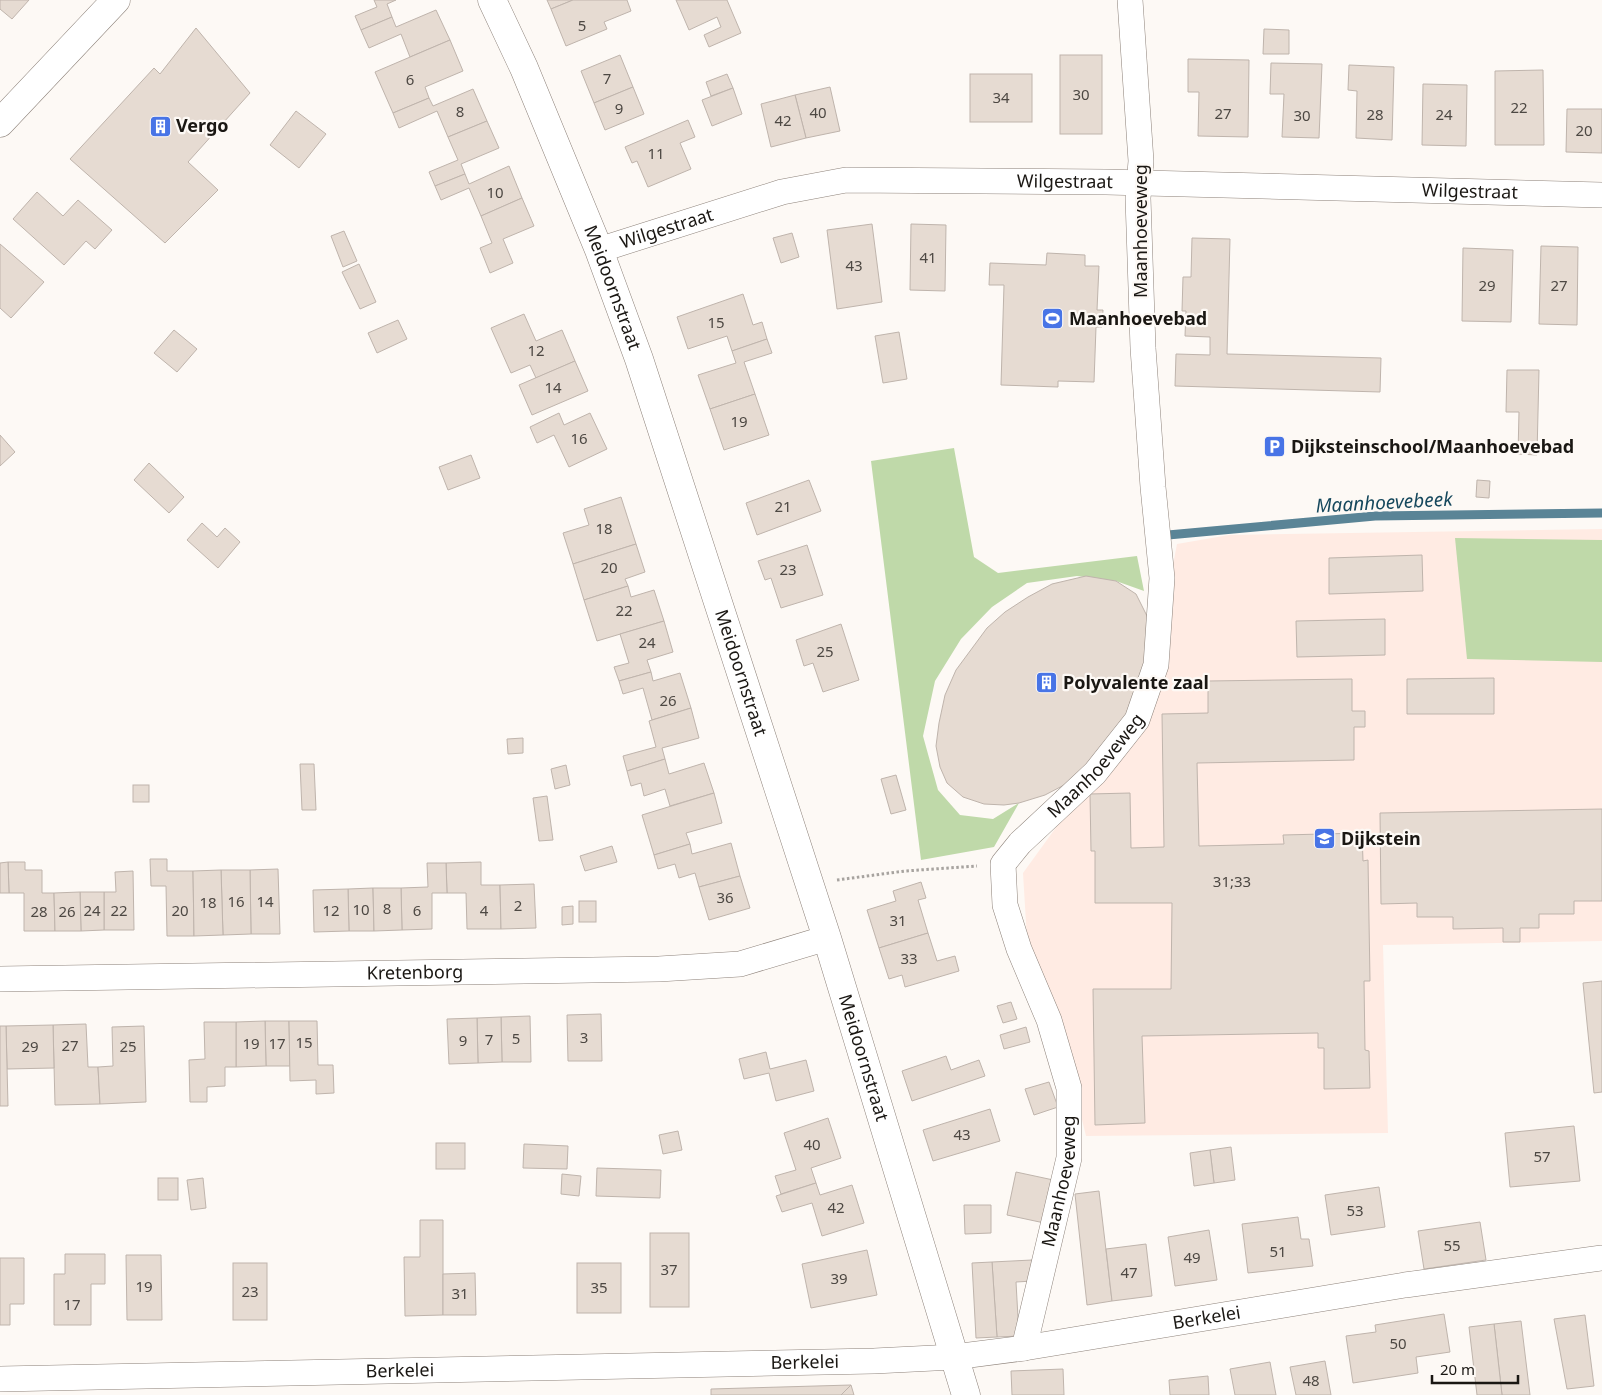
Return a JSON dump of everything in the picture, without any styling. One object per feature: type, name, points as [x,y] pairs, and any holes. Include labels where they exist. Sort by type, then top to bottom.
[{"type":"street","points":[[0,124],[116,0]]},
{"type":"street","name":"Meidoornstraat","points":[[492,0],[524,68],[599,250],[639,359],[827,938],[966,1395]]},
{"type":"street","name":"Maanhoeveweg","points":[[1024,1348],[1069,1158],[1069,1088],[1048,1020],[1019,949],[1005,905],[1003,864],[1020,842],[1095,773],[1137,720],[1156,665],[1162,578],[1143,348],[1138,183],[1141,161],[1130,0]]},
{"type":"street","name":"Wilgestraat","points":[[599,250],[782,192],[846,180],[1138,183],[1602,195]]},
{"type":"street","name":"Kretenborg","points":[[0,979],[659,969],[740,964],[827,938]]},
{"type":"street","name":"Berkelei","points":[[0,1379],[854,1361],[954,1357],[1024,1348],[1406,1285],[1602,1258]]},
{"type":"path","points":[[809,884],[905,870],[1003,864]]},
{"type":"shaded area","name":"Dijkstein","points":[[1602,529],[1602,941],[1383,945],[1388,1133],[1086,1136],[1060,1029],[1027,939],[1023,873],[1073,804],[1145,712],[1177,544],[1229,535]]},
{"type":"green space","points":[[954,448],[974,557],[998,573],[1137,556],[1144,591],[1116,581],[1077,576],[1027,583],[992,607],[961,639],[935,681],[923,736],[938,790],[960,815],[993,819],[1019,803],[994,847],[921,860],[871,461]]},
{"type":"green space","points":[[1455,538],[1602,540],[1602,662],[1467,659]]},
{"type":"building","points":[[0,0],[29,0],[12,19],[0,9]]},
{"type":"building","points":[[374,0],[396,0],[387,4],[392,17],[361,30],[355,16],[377,7]]},
{"type":"building","points":[[547,0],[573,0],[551,9]]},
{"type":"building","points":[[573,0],[627,0],[631,11],[604,22],[607,29],[566,46],[551,9]]},
{"type":"building","points":[[676,0],[727,0],[741,33],[709,47],[704,35],[721,27],[717,17],[689,30]]},
{"type":"building","points":[[436,10],[450,40],[410,57],[401,34],[369,48],[361,30],[392,17],[396,27]]},
{"type":"building","name":"Vergo","points":[[196,28],[250,93],[188,162],[218,190],[165,243],[70,159],[154,68],[160,74]]},
{"type":"building","points":[[1264,29],[1289,30],[1289,54],[1263,54]]},
{"type":"building","points":[[450,40],[463,71],[425,87],[429,98],[393,113],[375,72]]},
{"type":"building","points":[[620,55],[633,87],[594,103],[581,71]]},
{"type":"building","points":[[1060,55],[1102,55],[1102,134],[1060,134]]},
{"type":"building","points":[[1188,59],[1249,60],[1248,137],[1198,136],[1199,92],[1188,92]]},
{"type":"building","points":[[1271,63],[1322,64],[1319,138],[1282,137],[1284,94],[1270,94]]},
{"type":"building","points":[[1349,65],[1394,67],[1392,140],[1356,138],[1357,91],[1348,90]]},
{"type":"building","points":[[1543,70],[1544,145],[1495,145],[1495,71]]},
{"type":"building","points":[[727,74],[733,88],[711,96],[706,82]]},
{"type":"building","points":[[970,74],[1032,74],[1032,122],[970,122]]},
{"type":"building","points":[[1423,84],[1467,85],[1466,146],[1422,145]]},
{"type":"building","points":[[633,87],[644,114],[605,130],[594,103]]},
{"type":"building","points":[[830,87],[840,131],[806,138],[795,95]]},
{"type":"building","points":[[733,88],[742,114],[712,126],[702,100]]},
{"type":"building","points":[[473,89],[487,121],[448,137],[437,111],[399,128],[393,113],[429,98],[433,106]]},
{"type":"building","points":[[795,95],[806,138],[771,147],[761,104]]},
{"type":"building","points":[[1567,109],[1602,109],[1602,153],[1566,152]]},
{"type":"building","points":[[296,111],[326,134],[299,168],[270,145]]},
{"type":"building","points":[[688,120],[695,137],[680,143],[691,169],[648,187],[637,161],[632,163],[625,147]]},
{"type":"building","points":[[487,121],[499,148],[461,164],[465,174],[435,186],[429,172],[458,160],[448,137]]},
{"type":"building","points":[[509,166],[522,198],[481,216],[469,188],[441,200],[435,186],[465,174],[469,184]]},
{"type":"building","points":[[37,192],[63,216],[78,200],[112,230],[95,249],[86,241],[64,265],[13,219]]},
{"type":"building","points":[[522,198],[534,226],[503,239],[513,263],[490,273],[480,248],[492,243],[481,216]]},
{"type":"building","points":[[872,224],[882,302],[837,309],[827,230]]},
{"type":"building","points":[[911,224],[946,225],[945,291],[910,290]]},
{"type":"building","points":[[344,231],[357,261],[343,267],[331,236]]},
{"type":"building","points":[[792,233],[799,257],[781,263],[773,238]]},
{"type":"building","points":[[1192,238],[1230,239],[1227,354],[1381,358],[1380,392],[1175,386],[1176,354],[1210,355],[1210,337],[1185,336],[1186,311],[1182,311],[1183,277],[1191,277]]},
{"type":"building","points":[[0,244],[44,282],[11,318],[0,308]]},
{"type":"building","points":[[1541,246],[1578,247],[1577,325],[1539,324]]},
{"type":"building","points":[[1463,248],[1513,250],[1511,322],[1462,321]]},
{"type":"building","name":"Maanhoevebad","points":[[1047,253],[1085,255],[1085,266],[1099,266],[1097,310],[1103,310],[1102,327],[1096,327],[1094,382],[1058,381],[1058,387],[1001,385],[1004,285],[989,285],[990,263],[1046,265]]},
{"type":"building","points":[[359,264],[376,302],[360,309],[342,272]]},
{"type":"building","points":[[743,294],[753,325],[762,322],[767,339],[732,351],[727,336],[688,349],[677,317]]},
{"type":"building","points":[[524,314],[536,341],[562,330],[575,361],[536,378],[530,365],[511,373],[491,328]]},
{"type":"building","points":[[398,320],[407,339],[377,353],[368,333]]},
{"type":"building","points":[[174,330],[197,349],[177,372],[154,353]]},
{"type":"building","points":[[899,332],[907,379],[883,383],[875,336]]},
{"type":"building","points":[[767,339],[772,353],[744,362],[755,394],[710,409],[698,375],[736,363],[732,351]]},
{"type":"building","points":[[575,361],[588,391],[532,415],[519,385]]},
{"type":"building","points":[[1507,370],[1539,370],[1537,455],[1518,454],[1519,412],[1506,412]]},
{"type":"building","points":[[755,394],[769,435],[724,450],[710,409]]},
{"type":"building","points":[[559,413],[564,425],[590,413],[607,449],[569,467],[554,435],[537,443],[530,427]]},
{"type":"building","points":[[0,435],[15,452],[0,466]]},
{"type":"building","points":[[471,455],[480,478],[448,490],[439,467]]},
{"type":"building","points":[[149,463],[184,497],[169,513],[134,480]]},
{"type":"building","points":[[809,480],[821,511],[757,535],[746,503]]},
{"type":"building","points":[[1477,480],[1490,481],[1489,498],[1476,497]]},
{"type":"building","points":[[621,497],[636,544],[573,564],[563,533],[589,525],[584,509]]},
{"type":"building","points":[[202,523],[217,537],[225,528],[240,542],[218,568],[187,540]]},
{"type":"building","points":[[636,544],[645,572],[625,579],[628,586],[584,600],[573,564]]},
{"type":"building","points":[[807,545],[823,595],[781,608],[771,578],[765,580],[758,561]]},
{"type":"building","points":[[1422,555],[1423,591],[1329,594],[1329,558]]},
{"type":"building","name":"Polyvalente zaal","points":[[1086,576],[1116,581],[1136,594],[1149,620],[1148,670],[1124,725],[1084,770],[1066,784],[1045,795],[1019,803],[1004,805],[984,804],[963,797],[947,783],[940,767],[936,746],[945,695],[956,670],[987,628],[1005,612],[1052,584]]},
{"type":"building","points":[[628,586],[631,597],[654,590],[664,621],[597,641],[584,600]]},
{"type":"building","points":[[1385,619],[1385,655],[1297,657],[1296,621]]},
{"type":"building","points":[[664,621],[673,652],[647,660],[651,672],[619,681],[614,667],[629,663],[620,634]]},
{"type":"building","points":[[841,624],[859,680],[823,692],[813,663],[804,666],[796,640]]},
{"type":"building","points":[[651,672],[653,681],[680,673],[691,708],[652,720],[643,688],[623,694],[619,681]]},
{"type":"building","points":[[1494,678],[1494,714],[1407,714],[1407,679]]},
{"type":"building","points":[[1352,679],[1352,711],[1365,711],[1365,727],[1354,727],[1354,760],[1197,763],[1199,846],[1284,844],[1283,835],[1362,833],[1363,861],[1368,860],[1370,981],[1364,981],[1365,1050],[1369,1051],[1370,1088],[1324,1089],[1324,1048],[1318,1048],[1318,1033],[1142,1036],[1145,1123],[1095,1125],[1093,989],[1171,989],[1172,903],[1095,903],[1095,851],[1091,851],[1090,794],[1130,793],[1131,848],[1164,847],[1162,714],[1208,713],[1208,681]]},
{"type":"building","points":[[691,708],[699,738],[662,748],[665,759],[627,771],[623,756],[656,747],[649,721]]},
{"type":"building","points":[[523,738],[523,753],[508,754],[507,739]]},
{"type":"building","points":[[665,759],[669,774],[704,763],[714,793],[670,806],[665,789],[644,796],[641,783],[631,786],[627,771]]},
{"type":"building","points":[[300,764],[314,764],[316,810],[302,810]]},
{"type":"building","points":[[566,765],[570,785],[555,789],[551,769]]},
{"type":"building","points":[[896,775],[906,810],[891,814],[881,779]]},
{"type":"building","points":[[133,785],[149,785],[149,802],[133,802]]},
{"type":"building","points":[[714,793],[722,823],[686,833],[690,844],[654,855],[642,815]]},
{"type":"building","points":[[547,796],[553,840],[539,841],[533,798]]},
{"type":"building","points":[[1602,809],[1602,901],[1574,901],[1574,914],[1539,914],[1539,928],[1520,928],[1520,942],[1503,942],[1503,928],[1453,929],[1453,917],[1417,917],[1417,903],[1381,904],[1380,813]]},
{"type":"building","points":[[731,843],[740,876],[699,887],[695,873],[679,878],[675,864],[658,869],[654,855],[690,844],[692,854]]},
{"type":"building","points":[[612,846],[617,862],[585,871],[580,856]]},
{"type":"building","points":[[150,859],[167,859],[167,871],[193,871],[194,936],[167,936],[166,886],[151,886]]},
{"type":"building","points":[[8,862],[25,862],[25,870],[42,870],[42,893],[54,893],[55,931],[24,931],[24,893],[9,893]]},
{"type":"building","points":[[8,862],[9,893],[0,893],[0,863]]},
{"type":"building","points":[[481,862],[481,885],[500,885],[501,929],[467,929],[466,893],[447,893],[446,863]]},
{"type":"building","points":[[427,863],[446,863],[447,893],[432,893],[432,929],[402,930],[401,888],[428,887]]},
{"type":"building","points":[[278,869],[280,934],[251,934],[250,870]]},
{"type":"building","points":[[221,870],[250,870],[251,934],[223,935]]},
{"type":"building","points":[[221,870],[223,935],[194,936],[193,871]]},
{"type":"building","points":[[133,871],[134,930],[104,930],[104,892],[116,892],[115,872]]},
{"type":"building","points":[[740,876],[750,908],[709,920],[699,887]]},
{"type":"building","points":[[921,882],[926,898],[918,900],[928,933],[879,948],[867,910],[896,901],[893,891]]},
{"type":"building","points":[[534,884],[536,928],[501,929],[500,885]]},
{"type":"building","points":[[373,888],[374,931],[349,931],[348,889]]},
{"type":"building","points":[[373,888],[401,888],[402,930],[374,931]]},
{"type":"building","points":[[348,889],[349,931],[314,932],[313,890]]},
{"type":"building","points":[[80,892],[104,892],[104,930],[81,931]]},
{"type":"building","points":[[80,892],[81,931],[55,931],[54,893]]},
{"type":"building","points":[[579,901],[596,901],[596,922],[579,922]]},
{"type":"building","points":[[573,906],[573,924],[562,925],[562,907]]},
{"type":"building","points":[[928,933],[937,961],[955,956],[959,971],[905,987],[902,975],[889,979],[879,948]]},
{"type":"building","points":[[1602,981],[1602,1092],[1594,1093],[1583,983]]},
{"type":"building","points":[[1011,1002],[1017,1019],[1003,1023],[997,1006]]},
{"type":"building","points":[[601,1014],[602,1061],[568,1061],[567,1015]]},
{"type":"building","points":[[530,1016],[531,1062],[502,1062],[501,1017]]},
{"type":"building","points":[[501,1017],[502,1062],[478,1063],[477,1018]]},
{"type":"building","points":[[477,1018],[478,1063],[449,1064],[447,1019]]},
{"type":"building","points":[[265,1021],[289,1021],[290,1066],[266,1066]]},
{"type":"building","points":[[265,1021],[266,1066],[236,1067],[236,1022]]},
{"type":"building","points":[[289,1021],[317,1021],[318,1065],[333,1065],[334,1093],[316,1094],[316,1080],[290,1081]]},
{"type":"building","points":[[204,1022],[236,1022],[236,1067],[225,1067],[225,1086],[207,1087],[207,1102],[190,1102],[189,1060],[205,1059]]},
{"type":"building","points":[[86,1024],[88,1067],[98,1067],[100,1104],[55,1105],[53,1025]]},
{"type":"building","points":[[53,1025],[54,1068],[7,1069],[6,1026]]},
{"type":"building","points":[[0,1026],[6,1026],[8,1106],[0,1106]]},
{"type":"building","points":[[144,1026],[146,1102],[100,1104],[98,1067],[113,1066],[112,1027]]},
{"type":"building","points":[[1026,1027],[1030,1042],[1004,1049],[1000,1035]]},
{"type":"building","points":[[766,1052],[770,1069],[806,1060],[814,1091],[776,1101],[769,1073],[744,1079],[739,1059]]},
{"type":"building","points":[[946,1056],[951,1070],[979,1060],[985,1076],[912,1101],[902,1071]]},
{"type":"building","points":[[1049,1082],[1058,1107],[1034,1115],[1025,1089]]},
{"type":"building","points":[[990,1109],[1000,1141],[933,1161],[923,1130]]},
{"type":"building","points":[[828,1118],[841,1158],[811,1168],[816,1183],[781,1194],[775,1176],[796,1170],[784,1133]]},
{"type":"building","points":[[1574,1126],[1580,1181],[1510,1187],[1505,1133]]},
{"type":"building","points":[[678,1131],[682,1150],[663,1154],[659,1135]]},
{"type":"building","points":[[436,1143],[465,1143],[465,1169],[436,1169]]},
{"type":"building","points":[[524,1144],[568,1146],[567,1169],[523,1168]]},
{"type":"building","points":[[1231,1147],[1235,1180],[1214,1183],[1210,1150]]},
{"type":"building","points":[[1210,1150],[1214,1183],[1194,1186],[1190,1153]]},
{"type":"building","points":[[597,1168],[661,1170],[660,1198],[596,1196]]},
{"type":"building","points":[[1016,1172],[1058,1181],[1049,1224],[1007,1215]]},
{"type":"building","points":[[562,1174],[581,1176],[579,1196],[561,1194]]},
{"type":"building","points":[[158,1178],[178,1178],[178,1200],[158,1200]]},
{"type":"building","points":[[203,1178],[206,1208],[191,1210],[187,1180]]},
{"type":"building","points":[[816,1183],[820,1195],[852,1185],[864,1223],[822,1236],[812,1203],[782,1212],[776,1196]]},
{"type":"building","points":[[1379,1187],[1385,1227],[1331,1235],[1325,1195]]},
{"type":"building","points":[[1099,1191],[1112,1301],[1087,1305],[1075,1194]]},
{"type":"building","points":[[964,1205],[991,1205],[991,1233],[965,1234]]},
{"type":"building","points":[[1298,1217],[1301,1239],[1309,1239],[1313,1266],[1248,1273],[1242,1224]]},
{"type":"building","points":[[420,1220],[443,1220],[443,1315],[405,1316],[404,1257],[420,1257]]},
{"type":"building","points":[[1480,1222],[1486,1260],[1424,1269],[1418,1231]]},
{"type":"building","points":[[1209,1230],[1217,1280],[1175,1286],[1168,1237]]},
{"type":"building","points":[[650,1233],[689,1233],[689,1307],[650,1307]]},
{"type":"building","points":[[1146,1244],[1152,1296],[1112,1301],[1106,1249]]},
{"type":"building","points":[[867,1250],[877,1295],[811,1308],[802,1264]]},
{"type":"building","points":[[65,1254],[105,1254],[105,1284],[91,1284],[91,1325],[54,1325],[54,1274],[65,1274]]},
{"type":"building","points":[[126,1255],[161,1255],[162,1320],[127,1320]]},
{"type":"building","points":[[0,1258],[24,1258],[24,1304],[10,1304],[10,1325],[0,1325]]},
{"type":"building","points":[[1032,1260],[1033,1281],[1016,1282],[1019,1336],[997,1337],[992,1262]]},
{"type":"building","points":[[992,1262],[997,1337],[976,1338],[972,1263]]},
{"type":"building","points":[[233,1263],[267,1263],[267,1320],[233,1320]]},
{"type":"building","points":[[577,1263],[621,1263],[621,1313],[577,1313]]},
{"type":"building","points":[[475,1273],[476,1315],[443,1315],[443,1274]]},
{"type":"building","points":[[1444,1314],[1450,1352],[1416,1357],[1418,1373],[1353,1383],[1346,1336],[1376,1332],[1375,1325]]},
{"type":"building","points":[[1585,1315],[1594,1386],[1567,1389],[1554,1319]]},
{"type":"building","points":[[1521,1321],[1530,1395],[1502,1395],[1494,1324]]},
{"type":"building","points":[[1494,1324],[1502,1395],[1477,1395],[1469,1327]]},
{"type":"building","points":[[1325,1361],[1331,1395],[1296,1395],[1290,1367]]},
{"type":"building","points":[[1270,1362],[1276,1395],[1235,1395],[1230,1369]]},
{"type":"building","points":[[1063,1369],[1064,1395],[1012,1395],[1011,1371]]},
{"type":"building","points":[[1208,1376],[1209,1395],[1170,1395],[1169,1380]]},
{"type":"building","points":[[851,1385],[854,1395],[841,1395]]},
{"type":"building","points":[[851,1385],[841,1395],[711,1395],[711,1389]]},
{"type":"waterway","name":"Maanhoevebeek","points":[[1168,535],[1375,516],[1602,513]]},
{"type":"place","name":"Vergo","points":[[160,126]]},
{"type":"place","name":"Maanhoevebad","points":[[1053,319]]},
{"type":"place","name":"Dijksteinschool/Maanhoevebad","points":[[1275,447]]},
{"type":"place","name":"Polyvalente zaal","points":[[1047,683]]},
{"type":"place","name":"Dijkstein","points":[[1325,839]]}]
